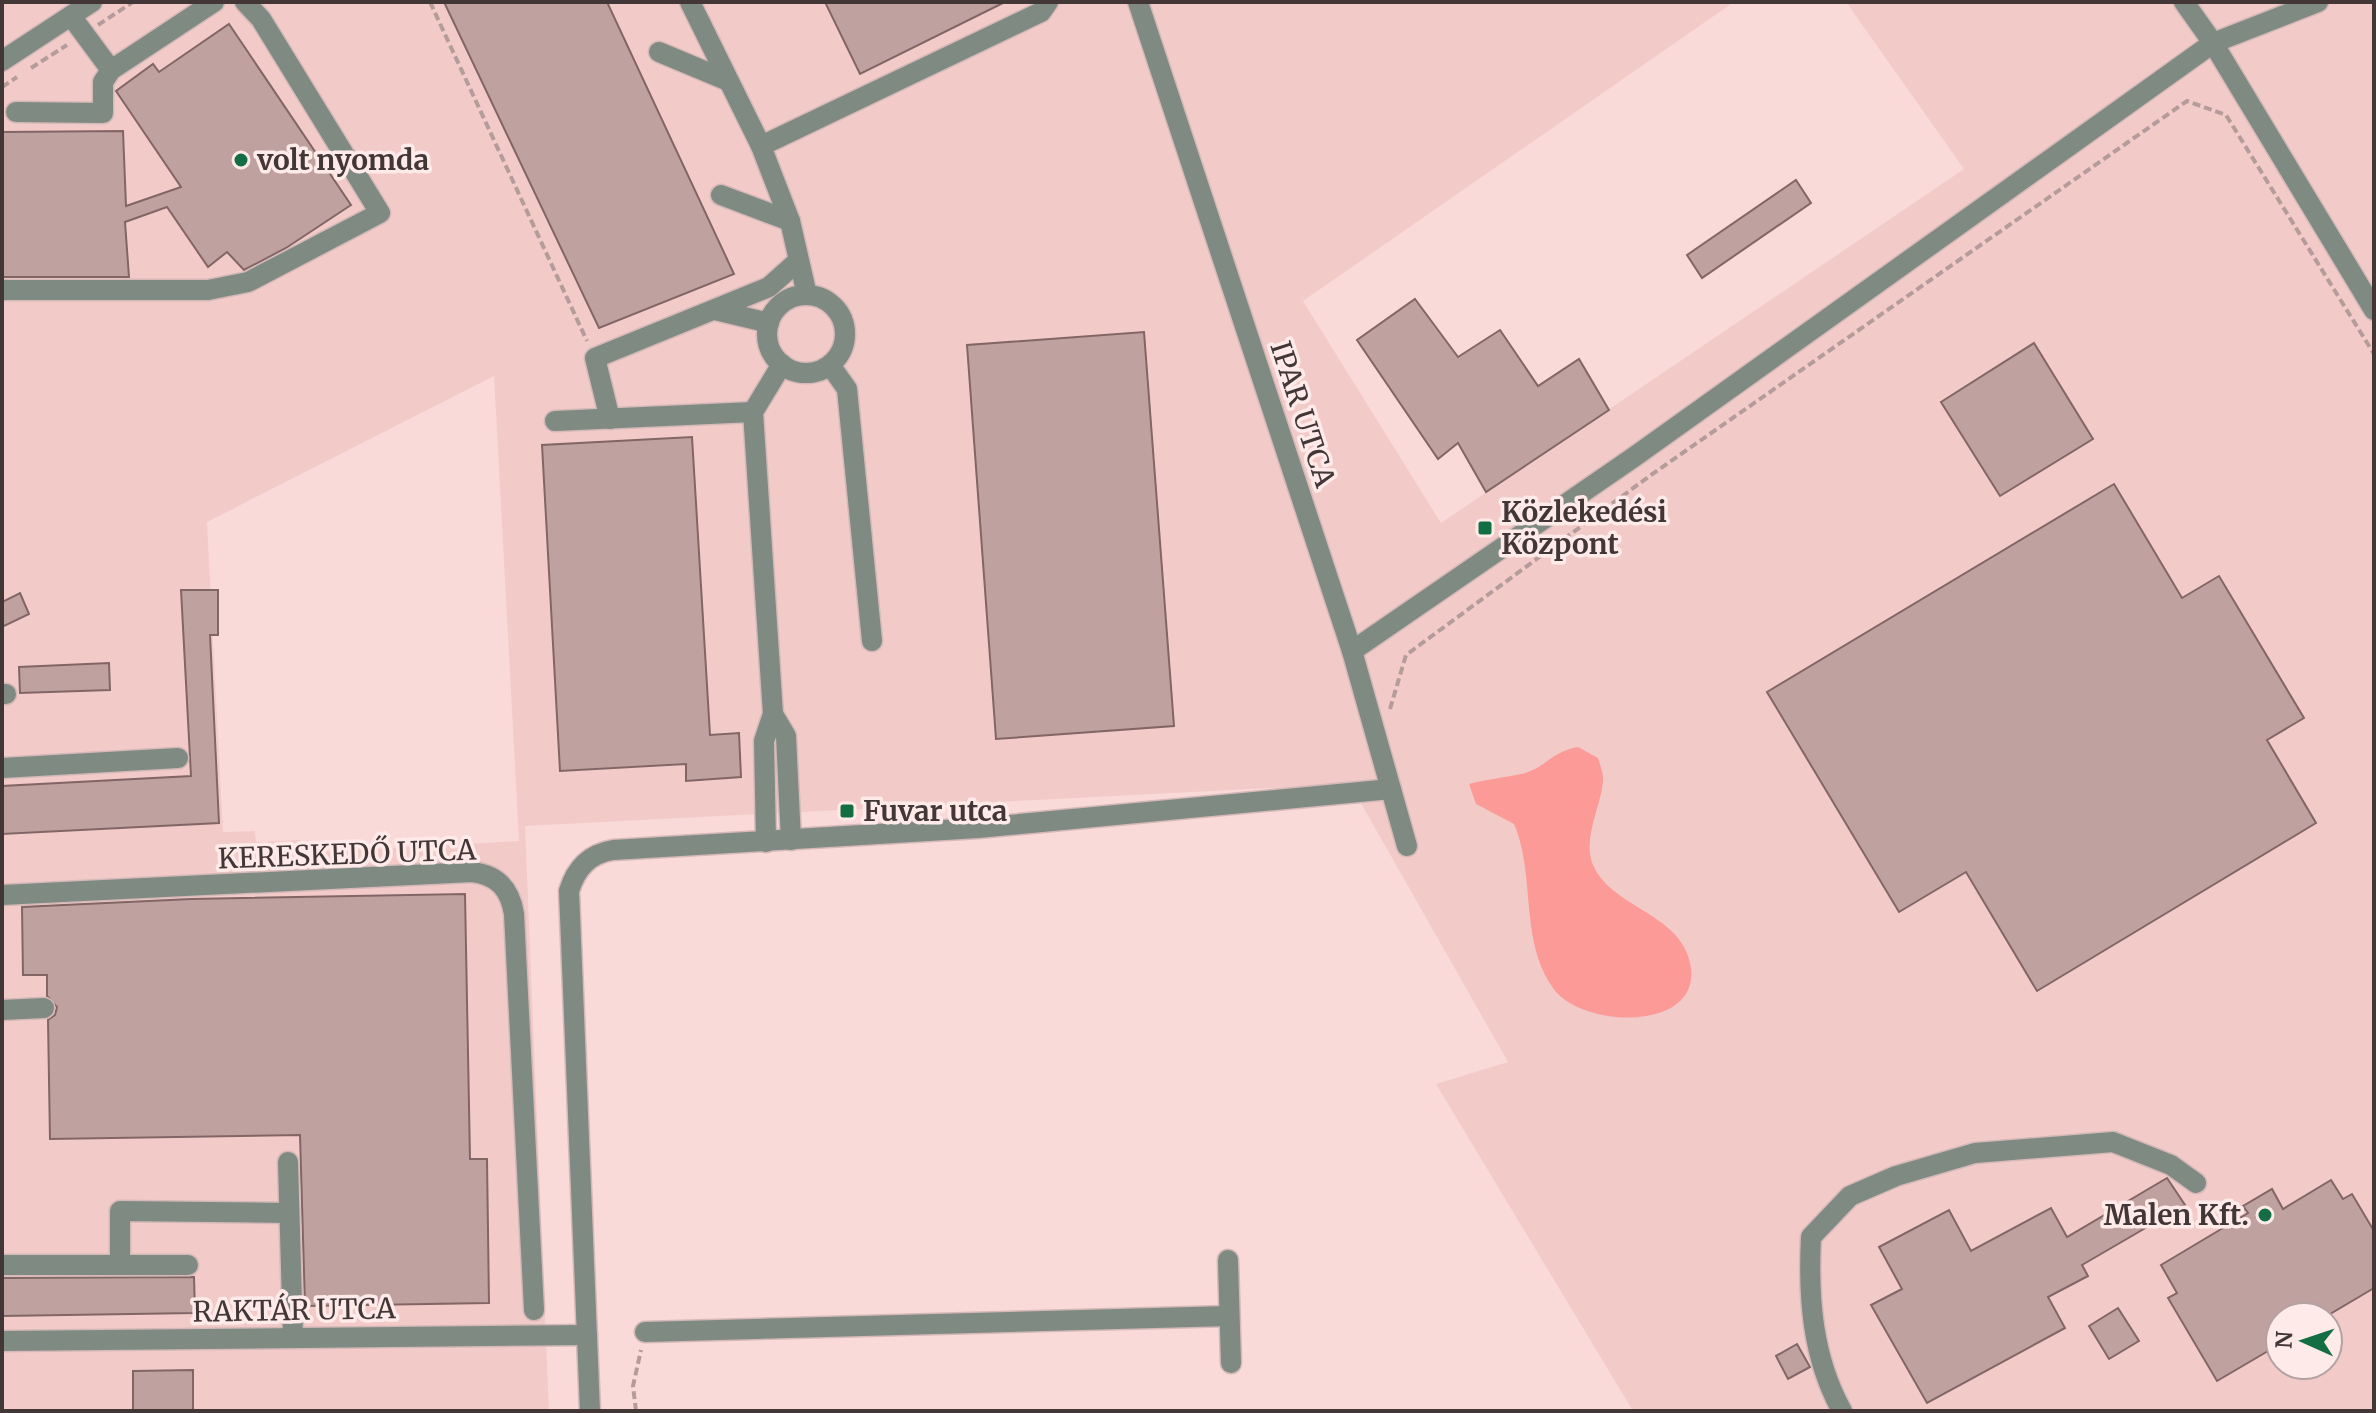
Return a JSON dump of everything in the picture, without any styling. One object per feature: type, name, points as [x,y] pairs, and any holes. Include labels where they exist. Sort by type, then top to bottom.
[{"type":"street","points":[[2,61],[92,2]]},
{"type":"street","points":[[16,112],[103,113],[103,82],[111,70],[214,2]]},
{"type":"street","points":[[2,290],[208,290],[248,282],[380,213],[261,19],[245,2]]},
{"type":"street","points":[[690,2],[761,146],[790,221],[807,295]]},
{"type":"street","points":[[761,146],[1041,12],[1048,2]]},
{"type":"street","name":"IPAR UTCA","points":[[1138,2],[1352,651],[1407,846]]},
{"type":"street","points":[[2184,2],[2213,43],[2374,310]]},
{"type":"street","points":[[1352,651],[1634,457],[2213,43],[2318,2]]},
{"type":"street","points":[[71,16],[111,70]]},
{"type":"street","points":[[659,52],[726,80]]},
{"type":"street","points":[[721,195],[790,221]]},
{"type":"street","points":[[610,419],[595,358],[769,287],[798,261]]},
{"type":"street","points":[[807,295],[825,299],[842,318],[844,343],[830,365],[806,373],[782,364],[768,343],[769,323],[783,302],[807,295]]},
{"type":"street","points":[[715,310],[769,323]]},
{"type":"street","points":[[766,842],[764,741],[773,714],[753,412],[782,364]]},
{"type":"street","points":[[830,365],[847,389],[872,641]]},
{"type":"street","points":[[555,421],[753,412]]},
{"type":"street","points":[[773,714],[786,736],[791,840]]},
{"type":"street","points":[[2,768],[178,758]]},
{"type":"street","points":[[590,1411],[569,891],[573,878],[590,858],[601,852],[978,828],[1391,789]]},
{"type":"street","name":"KERESKEDŐ UTCA","points":[[2,895],[472,872],[495,878],[512,900],[514,914],[534,1310]]},
{"type":"street","points":[[2,1010],[44,1008]]},
{"type":"street","points":[[1842,1411],[1814,1337],[1808,1293],[1811,1237],[1850,1196],[1896,1176],[1975,1153],[2113,1142],[2171,1165],[2196,1183]]},
{"type":"street","points":[[288,1162],[293,1338]]},
{"type":"street","points":[[120,1264],[120,1211],[289,1213]]},
{"type":"street","points":[[1228,1260],[1231,1363]]},
{"type":"street","points":[[2,1265],[188,1265]]},
{"type":"street","points":[[645,1332],[1229,1316]]},
{"type":"street","name":"RAKTÁR UTCA","points":[[2,1341],[587,1335]]},
{"type":"path","points":[[430,2],[595,358]]},
{"type":"path","points":[[1379,745],[1406,655],[1651,475],[2187,101],[2226,115],[2374,354]]},
{"type":"path","points":[[636,1411],[633,1386],[645,1332]]},
{"type":"shaded area","points":[[2,2],[1734,2],[1303,301],[1441,523],[1964,169],[1846,2],[2374,2],[2374,1411],[1633,1411],[1436,1084],[1508,1062],[1350,784],[525,826],[549,1411],[2,1411]],"holes":[[[494,376],[519,841],[301,853],[300,840],[256,842],[255,831],[223,832],[207,522]]]},
{"type":"shaded area","points":[[1578,747],[1598,758],[1603,775],[1591,834],[1593,865],[1616,892],[1662,923],[1676,935],[1686,950],[1691,968],[1688,989],[1677,1004],[1658,1013],[1635,1017],[1587,1011],[1567,1001],[1553,988],[1542,970],[1536,950],[1525,865],[1514,824],[1476,804],[1469,784],[1529,772],[1568,749]]},
{"type":"building","points":[[444,2],[607,2],[734,274],[599,328]]},
{"type":"building","points":[[825,2],[1005,2],[860,74]]},
{"type":"building","name":"volt nyomda","points":[[229,24],[351,205],[286,248],[244,270],[227,252],[208,267],[167,207],[125,222],[129,277],[2,277],[2,132],[123,131],[126,206],[181,187],[116,91],[153,64],[159,72]]},
{"type":"building","points":[[1796,180],[1811,203],[1702,278],[1687,255]]},
{"type":"building","points":[[1415,299],[1458,357],[1500,330],[1538,386],[1579,359],[1609,410],[1486,492],[1458,443],[1438,459],[1357,340]]},
{"type":"building","points":[[1144,332],[1174,726],[996,739],[967,345]]},
{"type":"building","points":[[2034,343],[2093,439],[2000,496],[1941,402]]},
{"type":"building","points":[[692,437],[710,735],[739,733],[741,777],[686,781],[686,764],[560,771],[542,445]]},
{"type":"building","points":[[2114,484],[2182,598],[2219,576],[2304,718],[2267,740],[2316,823],[2037,991],[1966,872],[1899,912],[1767,692]]},
{"type":"building","points":[[181,590],[218,590],[218,635],[210,635],[219,823],[2,834],[2,786],[191,776]]},
{"type":"building","points":[[20,593],[29,614],[2,627],[2,602]]},
{"type":"building","points":[[109,663],[110,690],[20,693],[19,667]]},
{"type":"building","points":[[465,894],[470,1159],[487,1159],[489,1303],[305,1306],[300,1135],[50,1139],[48,1020],[55,1015],[57,1007],[47,996],[47,975],[23,975],[22,907],[191,899]]},
{"type":"building","points":[[2167,1178],[2185,1205],[2082,1265],[2088,1276],[2048,1297],[2065,1328],[1927,1403],[1871,1305],[1902,1289],[1879,1247],[1949,1210],[1971,1251],[2051,1208],[2067,1237]]},
{"type":"building","points":[[2331,1180],[2343,1199],[2352,1194],[2374,1231],[2374,1288],[2344,1306],[2344,1301],[2264,1301],[2264,1353],[2217,1381],[2168,1298],[2177,1293],[2161,1265],[2248,1213],[2243,1206],[2272,1189],[2283,1209]]},
{"type":"building","points":[[194,1277],[195,1313],[2,1316],[2,1278]]},
{"type":"building","points":[[2118,1308],[2139,1341],[2109,1359],[2089,1326]]},
{"type":"building","points":[[1797,1344],[1810,1367],[1788,1379],[1776,1356]]},
{"type":"building","points":[[193,1370],[193,1411],[133,1411],[133,1371]]},
{"type":"place","name":"volt nyomda","points":[[241,160]]},
{"type":"place","name":"Közlekedési Központ","points":[[1485,528]]},
{"type":"place","name":"Fuvar utca","points":[[847,811]]},
{"type":"place","name":"Malen Kft.","points":[[2265,1215]]}]
